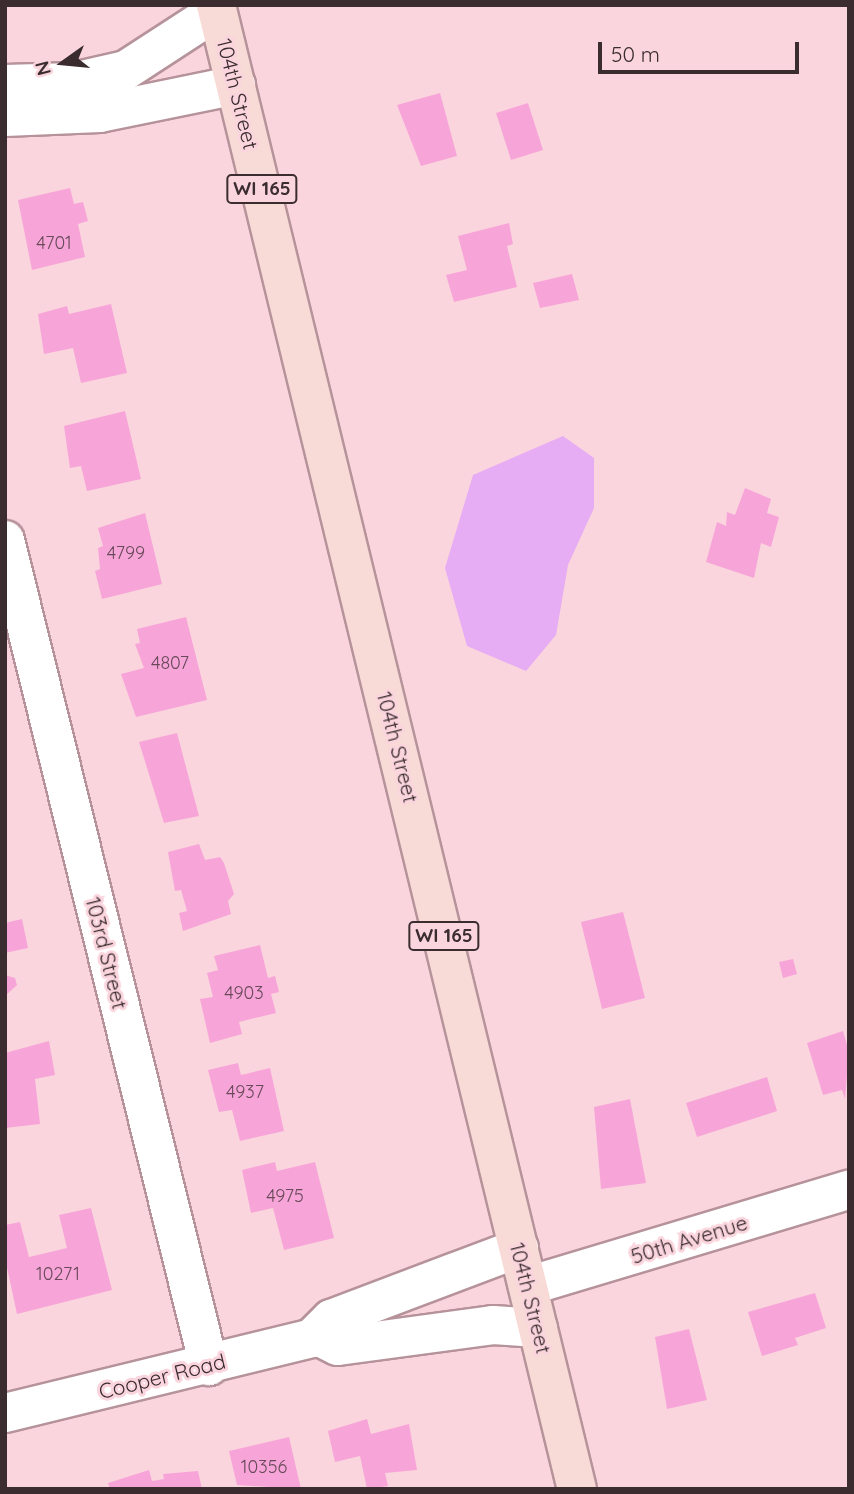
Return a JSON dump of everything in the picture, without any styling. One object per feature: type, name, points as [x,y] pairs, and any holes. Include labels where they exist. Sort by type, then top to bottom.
[{"type":"main road","name":"104th Street","points":[[217,8],[577,1489]]},
{"type":"street","points":[[5,84],[73,82],[126,71],[217,8]]},
{"type":"street","points":[[5,117],[100,113],[236,85]]},
{"type":"street","name":"103rd Street","points":[[7,553],[209,1366]]},
{"type":"street","name":"50th Avenue","points":[[528,1286],[849,1191]]},
{"type":"street","name":"Cooper Road","points":[[5,1413],[209,1366],[318,1336],[331,1319],[519,1248]]},
{"type":"street","name":"Cooper Road","points":[[318,1336],[338,1346],[493,1325],[538,1328]]},
{"type":"shaded area","points":[[563,436],[594,458],[594,508],[568,565],[556,635],[526,671],[467,646],[445,568],[473,475]]},
{"type":"building","points":[[440,93],[457,156],[421,166],[397,105]]},
{"type":"building","points":[[528,103],[543,150],[511,160],[496,113]]},
{"type":"building","points":[[70,188],[74,204],[83,202],[88,221],[78,224],[85,257],[32,270],[18,200]]},
{"type":"building","points":[[509,223],[513,244],[507,246],[517,287],[454,302],[446,275],[467,270],[458,236]]},
{"type":"building","points":[[572,274],[579,300],[540,308],[533,283]]},
{"type":"building","points":[[111,304],[127,373],[81,383],[73,348],[44,354],[38,314],[67,306],[69,314]]},
{"type":"building","points":[[125,411],[141,479],[87,491],[81,466],[70,468],[64,426]]},
{"type":"building","points":[[745,488],[771,499],[767,513],[779,517],[771,547],[761,543],[754,578],[706,562],[717,522],[726,526],[727,512],[735,515]]},
{"type":"building","points":[[145,513],[162,584],[102,599],[95,571],[100,569],[98,548],[103,546],[98,528]]},
{"type":"building","points":[[186,617],[207,700],[136,717],[121,674],[144,668],[135,644],[140,643],[137,629]]},
{"type":"building","points":[[177,733],[199,816],[164,823],[139,742]]},
{"type":"building","points":[[199,844],[205,860],[220,857],[224,863],[234,894],[228,901],[231,914],[183,931],[179,913],[187,911],[181,890],[175,891],[168,852]]},
{"type":"building","points":[[623,912],[645,998],[602,1009],[581,922]]},
{"type":"building","points":[[22,919],[28,948],[5,953],[5,923]]},
{"type":"building","points":[[260,945],[268,978],[275,976],[279,992],[271,994],[276,1013],[239,1022],[242,1034],[210,1043],[200,999],[213,997],[207,973],[218,970],[214,956]]},
{"type":"building","points":[[793,959],[797,974],[783,978],[779,962]]},
{"type":"building","points":[[5,975],[15,978],[17,985],[5,996]]},
{"type":"building","points":[[843,1031],[849,1052],[845,1099],[842,1090],[823,1095],[807,1043]]},
{"type":"building","points":[[49,1041],[55,1075],[35,1079],[40,1124],[5,1128],[5,1053]]},
{"type":"building","points":[[238,1063],[241,1075],[270,1068],[284,1131],[240,1141],[232,1110],[219,1112],[208,1070]]},
{"type":"building","points":[[767,1077],[777,1111],[697,1137],[686,1103]]},
{"type":"building","points":[[630,1099],[646,1183],[601,1189],[594,1107]]},
{"type":"building","points":[[275,1162],[277,1171],[315,1162],[334,1238],[284,1250],[273,1208],[251,1213],[242,1170]]},
{"type":"building","points":[[91,1208],[112,1290],[17,1314],[5,1258],[5,1225],[20,1222],[29,1257],[67,1248],[59,1215]]},
{"type":"building","points":[[815,1293],[826,1328],[795,1338],[798,1345],[762,1356],[748,1312]]},
{"type":"building","points":[[689,1329],[707,1400],[667,1409],[655,1337]]},
{"type":"building","points":[[367,1419],[371,1434],[409,1424],[417,1470],[385,1473],[388,1486],[367,1489],[360,1456],[335,1462],[328,1431]]},
{"type":"building","points":[[289,1437],[301,1489],[237,1485],[229,1451]]},
{"type":"building","points":[[149,1470],[152,1481],[164,1479],[163,1474],[198,1471],[202,1489],[110,1489],[108,1483]]}]
